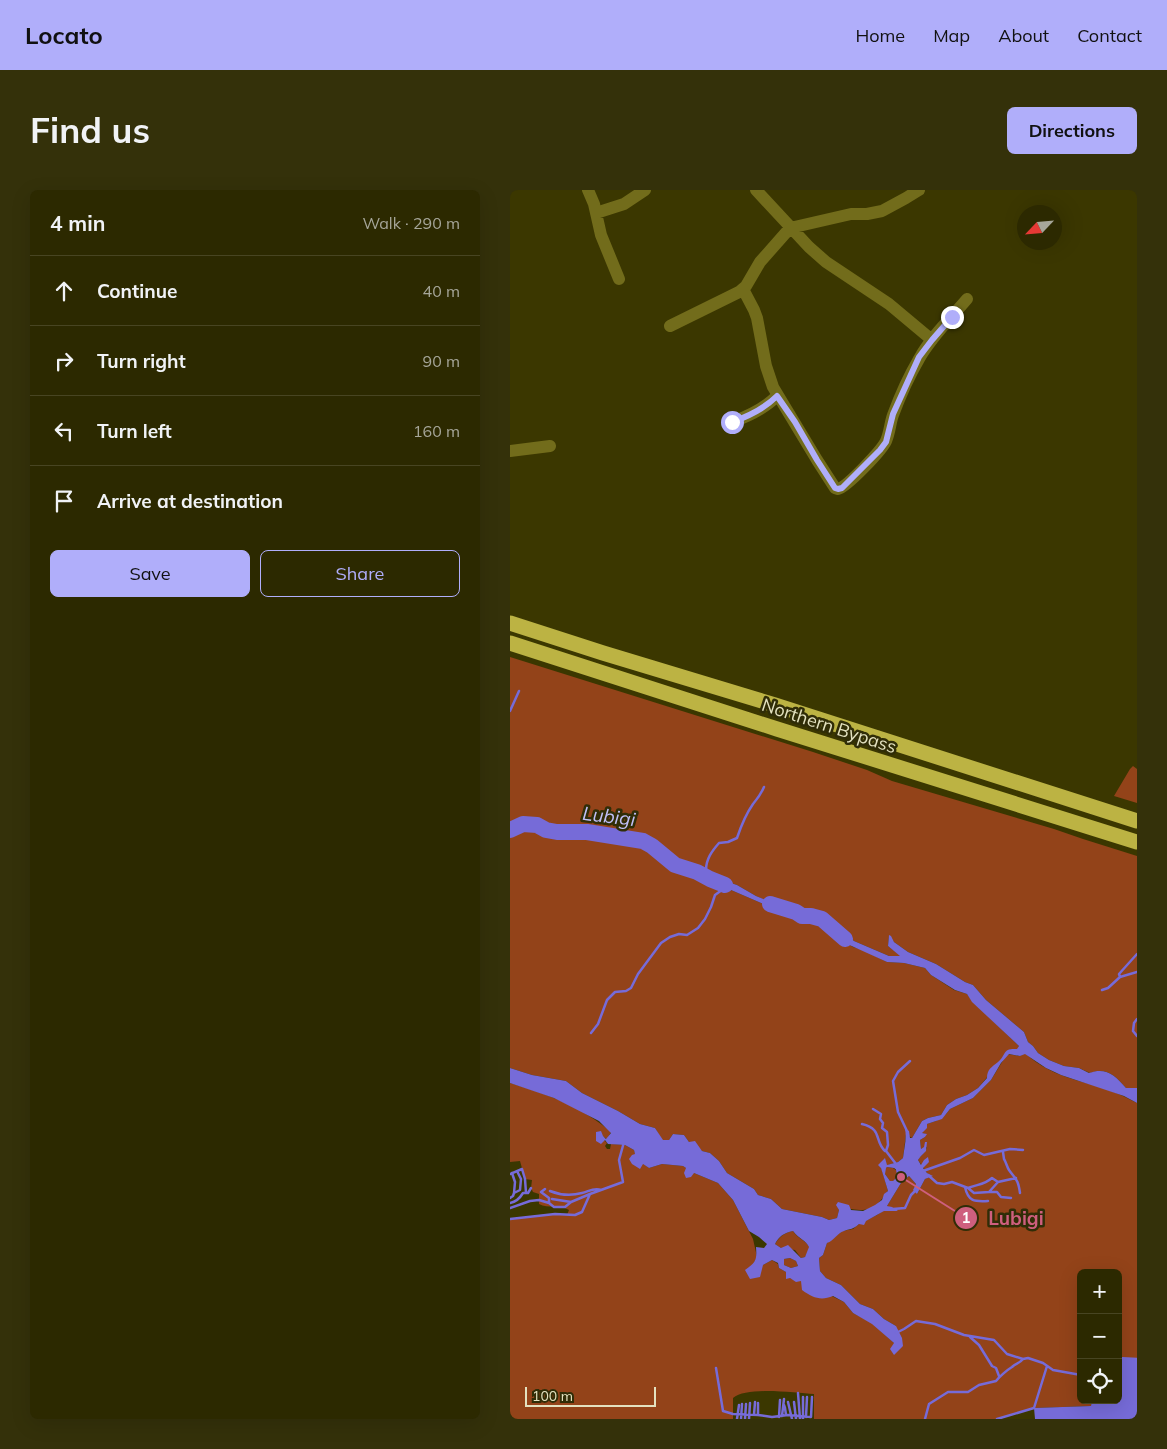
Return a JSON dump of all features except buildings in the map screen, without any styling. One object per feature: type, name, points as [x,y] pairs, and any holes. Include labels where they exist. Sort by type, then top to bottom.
[{"type":"highway","name":"Northern Bypass","points":[[510,623],[602,653],[776,705],[1137,821]]},
{"type":"highway","name":"Northern Bypass","points":[[510,643],[1137,842]]},
{"type":"street","points":[[588,190],[596,213],[600,235],[619,280]]},
{"type":"street","points":[[596,213],[624,204],[646,190]]},
{"type":"street","points":[[756,190],[790,228],[826,262],[889,304],[932,340]]},
{"type":"street","points":[[670,326],[743,289],[760,262],[790,228],[854,214],[882,211],[919,190]]},
{"type":"street","points":[[743,289],[754,310],[766,366],[777,396],[835,488],[838,489],[842,488],[886,442],[893,414],[919,357],[968,299]]},
{"type":"street","points":[[732,422],[759,411],[777,396]]},
{"type":"street","points":[[510,451],[550,446]]},
{"type":"shaded area","points":[[510,657],[813,752],[867,770],[892,781],[1054,829],[1137,856],[1137,1088],[1126,1088],[1110,1073],[1096,1071],[1090,1073],[1049,1060],[1038,1053],[1028,1042],[1024,1032],[986,1000],[973,985],[936,964],[908,952],[889,936],[888,946],[901,956],[889,956],[854,941],[838,927],[832,933],[853,947],[887,962],[904,963],[925,968],[931,975],[954,990],[967,994],[1019,1046],[1018,1049],[1011,1049],[978,1088],[947,1105],[941,1115],[922,1121],[912,1138],[906,1134],[903,1158],[898,1162],[881,1167],[888,1191],[876,1205],[860,1210],[837,1205],[839,1210],[837,1218],[829,1220],[782,1209],[771,1199],[758,1195],[754,1189],[727,1173],[719,1161],[710,1153],[702,1151],[689,1142],[684,1135],[673,1134],[669,1140],[662,1140],[655,1128],[640,1124],[582,1093],[566,1081],[532,1075],[510,1068],[510,834],[528,825],[523,824],[510,828]],"holes":[[[708,870],[710,876],[737,885],[756,896],[789,910],[775,909],[731,890],[708,885]]]},
{"type":"shaded area","points":[[1133,766],[1137,769],[1137,803],[1114,796]]},
{"type":"shaded area","points":[[602,831],[635,839],[618,839],[602,835]]},
{"type":"shaded area","points":[[706,868],[713,878],[737,885],[756,896],[790,910],[775,909],[731,890],[707,885],[703,869]]},
{"type":"shaded area","points":[[829,926],[838,927],[854,941],[889,956],[900,956],[888,946],[889,935],[891,936],[894,942],[908,952],[936,964],[973,985],[986,1000],[1024,1032],[1028,1042],[1038,1053],[1049,1060],[1064,1066],[1079,1068],[1089,1073],[1100,1071],[1110,1073],[1126,1088],[1137,1088],[1137,1103],[1124,1096],[1061,1075],[1046,1068],[1025,1054],[1020,1056],[1009,1054],[991,1080],[973,1098],[950,1109],[942,1119],[927,1124],[927,1128],[922,1133],[927,1134],[920,1140],[921,1149],[924,1147],[925,1142],[927,1142],[926,1151],[918,1160],[921,1165],[928,1157],[929,1162],[923,1168],[933,1176],[925,1179],[917,1194],[913,1190],[916,1184],[909,1176],[901,1183],[887,1206],[898,1211],[884,1211],[866,1221],[864,1225],[859,1224],[842,1232],[827,1243],[823,1255],[819,1258],[820,1271],[826,1278],[841,1285],[860,1304],[873,1309],[884,1319],[896,1326],[902,1338],[903,1346],[894,1355],[890,1349],[894,1343],[872,1324],[853,1313],[844,1302],[833,1296],[821,1298],[813,1297],[806,1293],[802,1290],[801,1281],[796,1282],[790,1278],[786,1279],[786,1272],[779,1268],[778,1263],[772,1260],[763,1265],[760,1277],[750,1279],[745,1270],[755,1260],[756,1247],[764,1248],[767,1244],[749,1231],[733,1200],[718,1183],[694,1173],[691,1177],[686,1178],[684,1173],[686,1168],[683,1166],[662,1164],[649,1168],[643,1164],[640,1169],[632,1164],[629,1159],[635,1154],[634,1150],[625,1145],[608,1144],[605,1140],[601,1144],[596,1141],[596,1132],[601,1131],[606,1139],[611,1133],[599,1121],[554,1098],[510,1083],[510,1068],[532,1075],[566,1081],[582,1093],[640,1124],[655,1128],[663,1140],[669,1140],[673,1134],[684,1135],[689,1142],[695,1141],[702,1151],[710,1153],[719,1161],[727,1173],[754,1189],[758,1195],[771,1199],[782,1209],[829,1220],[837,1218],[839,1210],[836,1205],[838,1202],[849,1205],[851,1210],[863,1211],[882,1200],[884,1194],[888,1191],[881,1168],[878,1165],[885,1158],[887,1165],[898,1162],[903,1158],[906,1140],[905,1129],[909,1131],[910,1138],[912,1138],[922,1121],[941,1115],[947,1105],[978,1088],[987,1078],[990,1069],[1007,1051],[1009,1049],[1017,1049],[1019,1046],[972,1002],[967,994],[955,990],[931,975],[925,968],[904,963],[887,962],[845,943],[827,928]],"holes":[[[887,1167],[894,1168],[901,1173],[893,1181],[890,1181],[885,1174]],[[793,1231],[808,1245],[805,1257],[801,1258],[788,1245],[781,1248],[775,1244],[784,1234]],[[790,1258],[796,1261],[798,1266],[791,1268],[784,1265],[784,1259]]]},
{"type":"shaded area","points":[[1025,1053],[1036,1062],[1060,1075],[1110,1091],[1137,1103],[1137,1359],[1122,1358],[1122,1269],[1077,1269],[1077,1404],[1091,1404],[1091,1406],[1034,1408],[997,1419],[814,1419],[814,1394],[760,1391],[740,1394],[733,1398],[733,1419],[510,1419],[510,1219],[555,1214],[567,1215],[569,1210],[562,1207],[539,1204],[539,1194],[533,1192],[531,1188],[532,1180],[525,1179],[520,1161],[510,1162],[510,1083],[564,1102],[600,1123],[611,1132],[607,1139],[596,1132],[607,1143],[605,1146],[607,1149],[610,1149],[611,1144],[625,1145],[634,1150],[640,1168],[642,1163],[649,1168],[662,1164],[683,1166],[718,1183],[733,1200],[753,1239],[757,1257],[754,1263],[763,1265],[772,1260],[790,1278],[801,1281],[844,1302],[853,1313],[872,1323],[894,1343],[894,1355],[896,1326],[884,1319],[873,1309],[860,1304],[841,1285],[826,1278],[820,1271],[819,1258],[823,1255],[827,1243],[842,1231],[853,1229],[889,1207],[887,1206],[901,1183],[909,1176],[916,1184],[917,1194],[925,1179],[932,1176],[927,1173],[918,1160],[927,1147],[921,1149],[920,1140],[925,1137],[926,1134],[921,1133],[927,1124],[936,1121],[950,1109],[973,1098],[991,1080],[1007,1054],[1020,1056]]},
{"type":"shaded area","points":[[885,1168],[893,1168],[901,1174],[893,1181],[890,1181],[885,1174]]},
{"type":"shaded area","points":[[793,1231],[810,1248],[805,1257],[801,1258],[795,1250],[781,1248],[775,1244],[782,1235]]},
{"type":"shaded area","points":[[790,1258],[796,1261],[798,1266],[791,1268],[784,1265],[784,1259]]},
{"type":"shaded area","points":[[1122,1358],[1137,1359],[1137,1419],[1035,1419],[1034,1408],[1091,1406],[1091,1404],[1122,1404]]},
{"type":"waterway","points":[[510,711],[519,691]]},
{"type":"waterway","points":[[706,870],[710,855],[719,843],[737,838],[748,812],[764,787]]},
{"type":"waterway","name":"Lubigi","points":[[510,830],[523,824],[537,825],[546,830],[557,832],[587,832],[643,841],[675,865],[697,872],[725,885]]},
{"type":"waterway","points":[[591,1033],[598,1024],[607,1000],[615,992],[626,991],[631,988],[638,974],[661,943],[679,934],[687,935],[698,928],[705,919],[715,895],[726,887]]},
{"type":"waterway","name":"Lubigi","points":[[770,904],[796,912],[802,916],[822,919],[845,939]]},
{"type":"waterway","points":[[1120,977],[1119,974],[1137,954]]},
{"type":"waterway","points":[[1102,990],[1108,988],[1120,977],[1137,972]]},
{"type":"waterway","points":[[1137,1019],[1134,1023],[1133,1031],[1137,1036]]},
{"type":"waterway","points":[[907,1131],[898,1112],[893,1081],[898,1072],[910,1061]]},
{"type":"waterway","points":[[873,1109],[881,1114],[882,1128],[887,1132],[888,1145],[886,1151],[896,1164],[899,1178]]},
{"type":"waterway","points":[[862,1124],[869,1126],[876,1132],[885,1151]]},
{"type":"waterway","points":[[510,1219],[555,1214],[575,1215],[582,1212],[590,1194],[623,1182],[619,1160],[624,1142]]},
{"type":"waterway","points":[[923,1171],[960,1158],[974,1150],[984,1155],[1010,1149],[1023,1150]]},
{"type":"waterway","points":[[1003,1152],[1008,1169],[1017,1182],[1020,1193]]},
{"type":"waterway","points":[[510,1174],[522,1169],[526,1193],[523,1193],[518,1199],[510,1203]]},
{"type":"waterway","points":[[510,1198],[520,1190],[521,1179],[517,1171]]},
{"type":"waterway","points":[[512,1173],[515,1182],[514,1193]]},
{"type":"waterway","points":[[928,1175],[937,1183],[952,1182],[968,1188],[984,1183],[992,1178],[998,1182],[1016,1178]]},
{"type":"waterway","points":[[968,1188],[974,1193],[989,1192],[998,1182]]},
{"type":"waterway","points":[[965,1187],[972,1200],[988,1201]]},
{"type":"waterway","points":[[526,1193],[531,1188]]},
{"type":"waterway","points":[[545,1189],[541,1192],[549,1198],[549,1203],[554,1207],[565,1207],[571,1202],[590,1194]]},
{"type":"waterway","points":[[550,1191],[570,1195],[593,1189],[601,1190]]},
{"type":"waterway","points":[[893,1209],[905,1208],[911,1195],[917,1189]]},
{"type":"waterway","points":[[989,1192],[997,1192],[1001,1197],[1011,1198]]},
{"type":"waterway","points":[[552,1199],[571,1202]]},
{"type":"waterway","points":[[510,1208],[530,1201],[539,1200],[549,1203]]},
{"type":"waterway","points":[[896,1333],[916,1321],[935,1324],[964,1335],[994,1340],[1007,1354],[1023,1359]]},
{"type":"waterway","points":[[970,1337],[979,1345],[992,1366],[996,1368],[999,1376]]},
{"type":"waterway","points":[[925,1419],[929,1404],[948,1392],[968,1392],[979,1385],[996,1381],[1023,1359],[1028,1358],[1043,1363],[1053,1370],[1077,1374]]},
{"type":"waterway","points":[[1122,1358],[1137,1359]]},
{"type":"waterway","points":[[997,1419],[1034,1408],[1047,1366]]},
{"type":"waterway","points":[[716,1368],[723,1411],[733,1414],[772,1417],[788,1415],[811,1417],[812,1397]]},
{"type":"waterway","points":[[798,1393],[800,1419]]},
{"type":"waterway","points":[[803,1397],[803,1419]]},
{"type":"waterway","points":[[806,1417],[807,1397]]},
{"type":"waterway","points":[[782,1416],[784,1399]]},
{"type":"waterway","points":[[779,1417],[780,1400]]},
{"type":"waterway","points":[[754,1415],[755,1402]]},
{"type":"waterway","points":[[788,1402],[792,1419]]},
{"type":"waterway","points":[[794,1402],[796,1419]]},
{"type":"waterway","points":[[749,1419],[750,1403]]},
{"type":"waterway","points":[[758,1403],[758,1415]]},
{"type":"waterway","points":[[741,1419],[742,1404]]},
{"type":"waterway","points":[[745,1419],[746,1404]]},
{"type":"waterway","points":[[737,1419],[739,1405]]},
{"type":"waterway","points":[[784,1405],[786,1415]]},
{"type":"place","name":"Lubigi","points":[[901,1177]]},
{"type":"route","points":[[732,422],[759,411],[777,396],[835,488],[842,488],[886,442],[893,414],[919,357],[952,317]]}]
